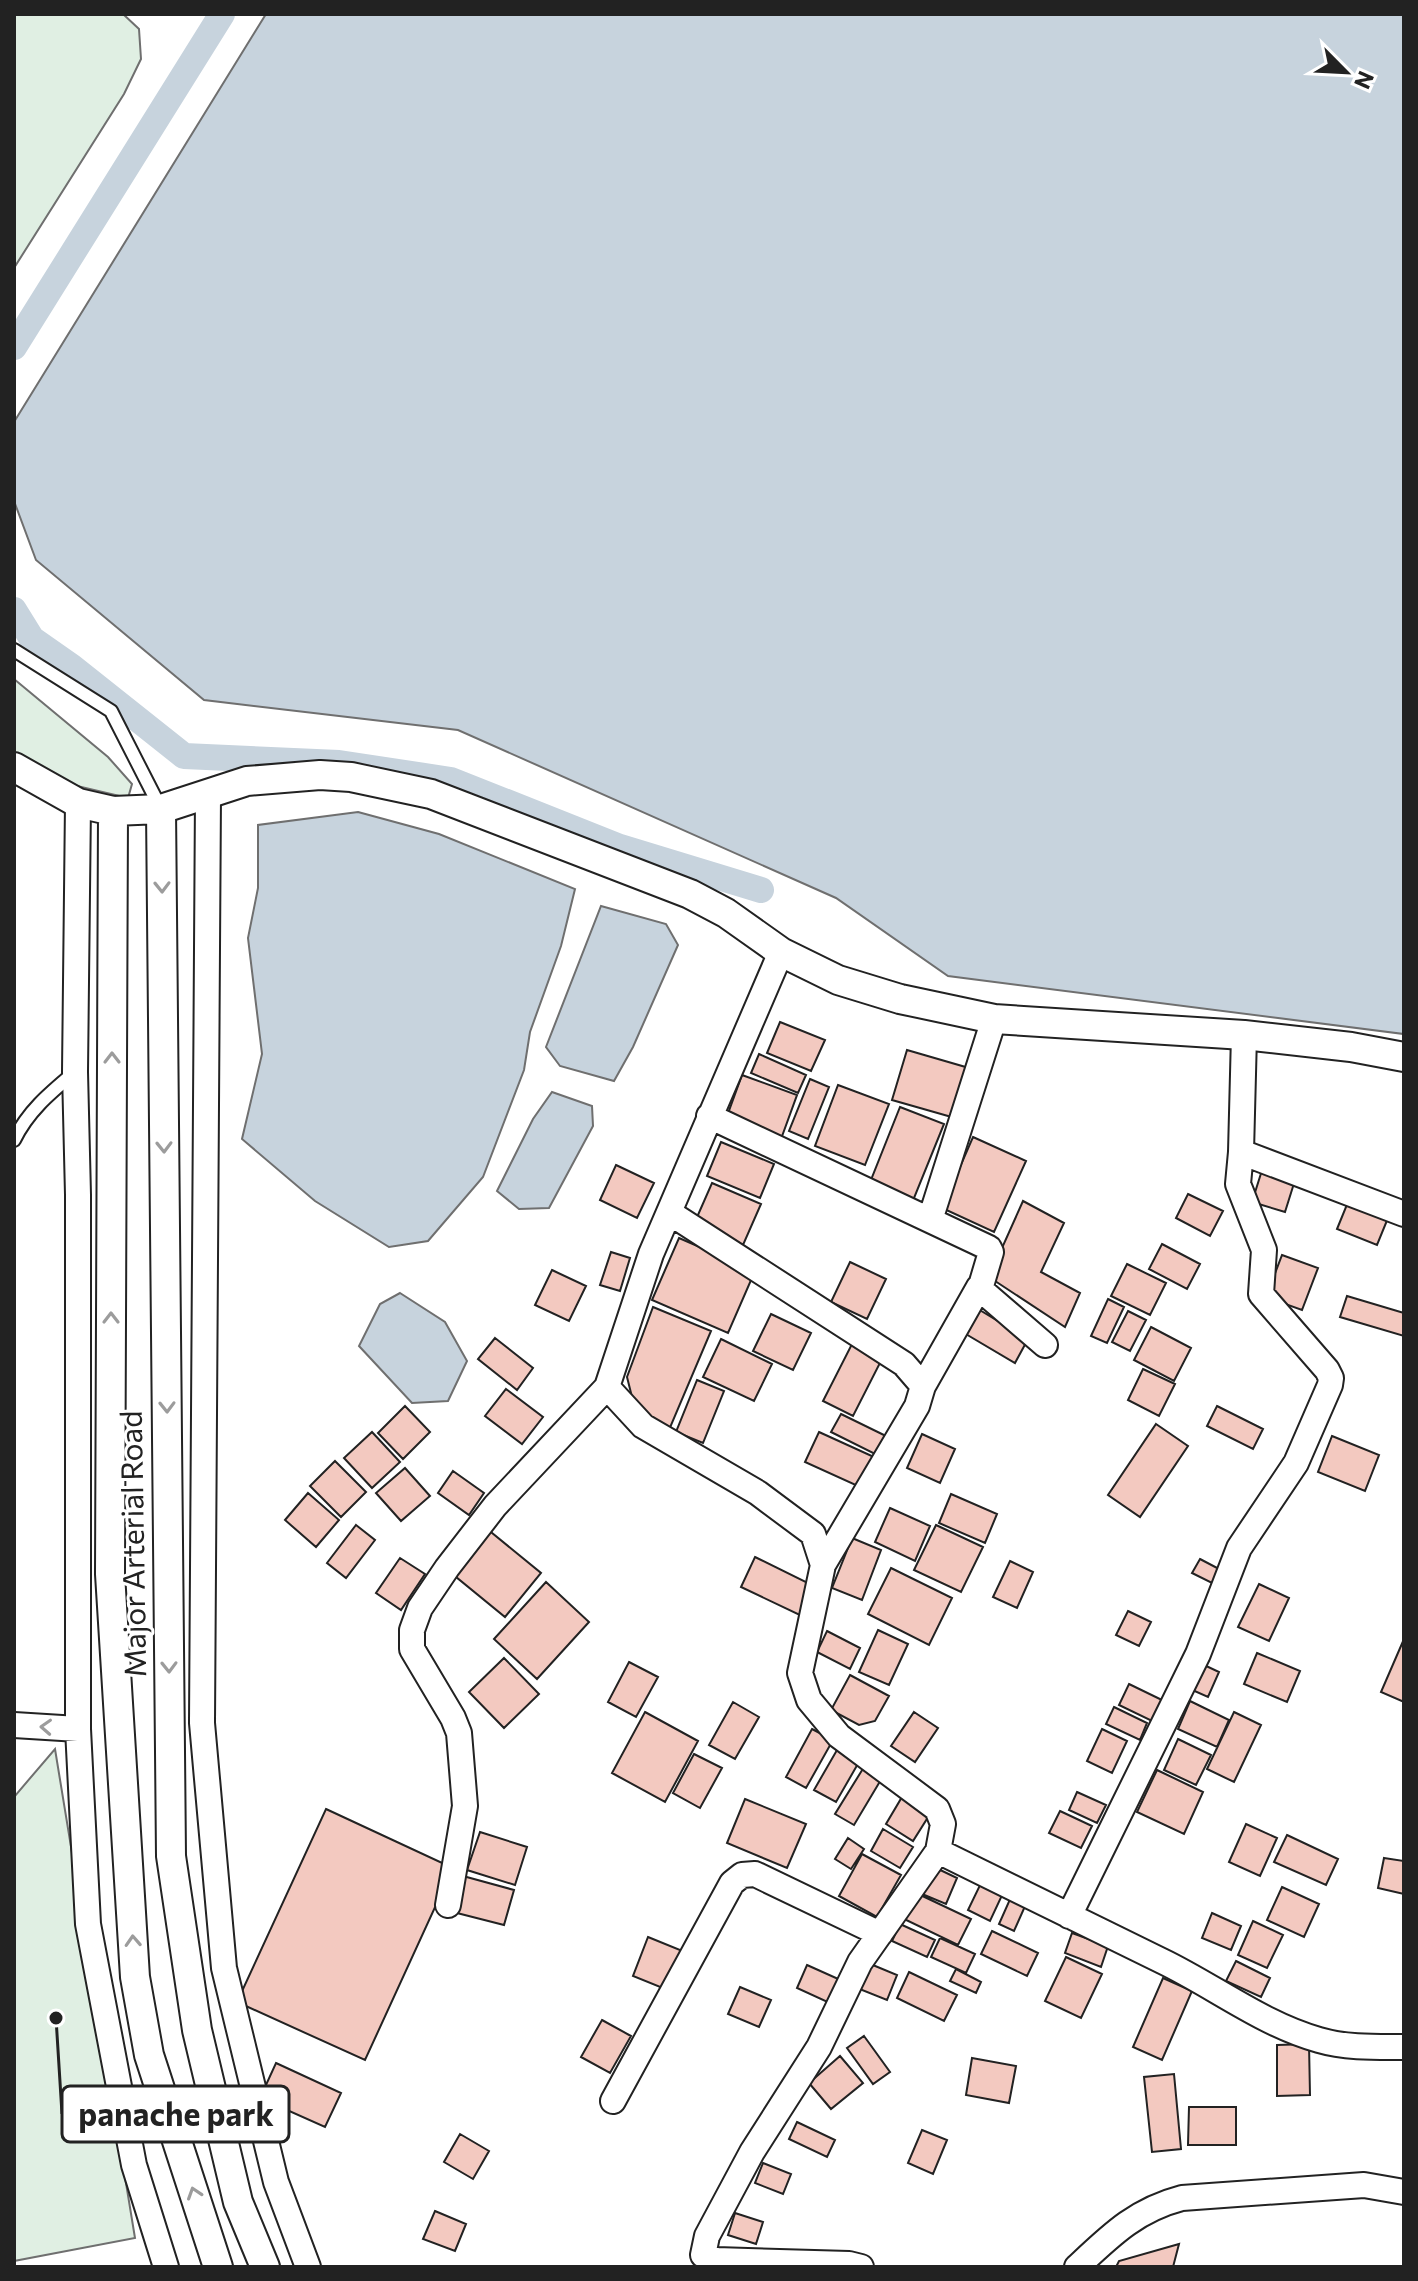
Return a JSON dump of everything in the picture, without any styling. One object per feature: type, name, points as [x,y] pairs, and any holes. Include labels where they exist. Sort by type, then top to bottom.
[{"type":"street","points":[[14,767],[78,803],[113,811],[161,809],[247,781],[320,775],[351,777],[431,794],[690,894],[726,913],[781,952],[838,980],[875,991],[994,1019],[1244,1035],[1351,1047],[1404,1057]]},
{"type":"street","points":[[208,795],[202,1723],[224,1968],[276,2182],[308,2267]]},
{"type":"street","points":[[78,803],[75,1072],[78,1195],[78,1729],[88,1924],[134,2165],[166,2267]]},
{"type":"street","name":"Major Arterial Road","points":[[161,809],[171,1856],[197,2030],[238,2202],[265,2267]]},
{"type":"street","name":"Major Arterial Road","points":[[113,811],[110,1574],[135,1977],[149,2055],[218,2267]]},
{"type":"street","points":[[448,1905],[465,1806],[459,1733],[412,1649],[412,1630],[420,1608],[495,1506],[607,1387],[651,1254],[781,952]]},
{"type":"street","points":[[930,1220],[994,1019]]},
{"type":"street","points":[[1069,1916],[1198,1654],[1239,1548],[1296,1463],[1330,1385],[1327,1370],[1261,1294],[1264,1250],[1239,1192],[1244,1035]]},
{"type":"street","points":[[709,1116],[989,1248],[991,1252],[979,1287],[923,1386],[917,1406],[823,1565],[800,1673],[809,1700],[839,1736],[937,1809],[943,1824],[938,1851],[860,1962],[819,2047],[752,2152],[707,2236],[703,2250],[703,2255],[716,2260],[849,2264],[861,2267]]},
{"type":"street","points":[[1241,1152],[1404,1214]]},
{"type":"street","points":[[670,1213],[904,1364],[923,1386]]},
{"type":"street","points":[[979,1287],[1045,1345]]},
{"type":"street","points":[[607,1387],[643,1426],[758,1493],[813,1534],[823,1565]]},
{"type":"street","points":[[14,1725],[78,1729]]},
{"type":"street","points":[[938,1851],[1165,1962],[1254,2012],[1320,2041],[1404,2047]]},
{"type":"street","points":[[613,2101],[732,1883],[742,1875],[755,1874],[880,1934]]},
{"type":"street","points":[[1077,2267],[1117,2229],[1155,2205],[1182,2198],[1364,2185],[1404,2192]]},
{"type":"lane","points":[[14,650],[111,711],[161,809]]},
{"type":"lane","points":[[14,1140],[37,1104],[75,1072]]},
{"type":"green space","points":[[14,14],[123,14],[139,29],[141,59],[124,94],[14,268]]},
{"type":"green space","points":[[14,679],[108,757],[132,784],[128,798],[60,782],[14,754]]},
{"type":"green space","points":[[55,1749],[135,2238],[14,2261],[14,1797]]},
{"type":"shaded area","points":[[266,14],[1404,14],[1404,1034],[948,976],[836,898],[458,730],[204,700],[36,560],[14,501],[14,422]]},
{"type":"shaded area","points":[[358,812],[439,834],[575,889],[561,946],[530,1032],[524,1070],[483,1177],[428,1241],[389,1247],[315,1201],[242,1139],[262,1054],[248,938],[258,888],[258,825]]},
{"type":"shaded area","points":[[601,906],[666,924],[678,945],[633,1047],[614,1081],[560,1066],[546,1047]]},
{"type":"shaded area","points":[[552,1092],[592,1106],[593,1126],[549,1208],[519,1209],[497,1191],[533,1119]]},
{"type":"shaded area","points":[[400,1293],[445,1322],[467,1361],[448,1401],[412,1403],[359,1346],[380,1304]]},
{"type":"building","points":[[780,1022],[825,1040],[811,1071],[767,1053]]},
{"type":"building","points":[[907,1050],[969,1068],[955,1118],[892,1100]]},
{"type":"building","points":[[759,1054],[806,1075],[798,1093],[751,1073]]},
{"type":"building","points":[[742,1075],[797,1095],[781,1139],[726,1119]]},
{"type":"building","points":[[810,1079],[829,1087],[808,1139],[789,1131]]},
{"type":"building","points":[[838,1085],[889,1104],[865,1165],[815,1146]]},
{"type":"building","points":[[900,1107],[944,1124],[910,1208],[867,1190]]},
{"type":"building","points":[[973,1137],[1026,1161],[994,1232],[942,1208]]},
{"type":"building","points":[[721,1142],[774,1164],[760,1198],[707,1176]]},
{"type":"building","points":[[616,1165],[654,1183],[637,1218],[600,1200]]},
{"type":"building","points":[[1263,1167],[1296,1177],[1285,1212],[1252,1202]]},
{"type":"building","points":[[712,1183],[761,1204],[743,1245],[694,1224]]},
{"type":"building","points":[[1188,1194],[1223,1211],[1210,1236],[1176,1218]]},
{"type":"building","points":[[1023,1201],[1064,1223],[1041,1272],[1080,1293],[1065,1327],[989,1277]]},
{"type":"building","points":[[1348,1202],[1388,1218],[1377,1245],[1337,1229]]},
{"type":"building","points":[[679,1238],[755,1271],[728,1333],[652,1300]]},
{"type":"building","points":[[1162,1244],[1200,1264],[1187,1289],[1149,1269]]},
{"type":"building","points":[[611,1252],[630,1258],[620,1291],[600,1285]]},
{"type":"building","points":[[1282,1255],[1318,1268],[1302,1310],[1266,1297]]},
{"type":"building","points":[[850,1262],[886,1279],[867,1319],[831,1302]]},
{"type":"building","points":[[1127,1264],[1166,1283],[1150,1315],[1111,1296]]},
{"type":"building","points":[[552,1270],[586,1286],[569,1321],[535,1305]]},
{"type":"building","points":[[1347,1296],[1404,1313],[1404,1336],[1340,1317]]},
{"type":"building","points":[[1108,1299],[1124,1307],[1107,1343],[1091,1336]]},
{"type":"building","points":[[973,1306],[1028,1339],[1015,1363],[959,1330]]},
{"type":"building","points":[[653,1307],[711,1331],[669,1430],[640,1416],[627,1377]]},
{"type":"building","points":[[1128,1311],[1146,1320],[1130,1351],[1112,1342]]},
{"type":"building","points":[[771,1314],[811,1333],[793,1370],[753,1351]]},
{"type":"building","points":[[1151,1327],[1191,1348],[1174,1381],[1134,1360]]},
{"type":"building","points":[[495,1338],[533,1368],[517,1390],[478,1359]]},
{"type":"building","points":[[721,1339],[772,1364],[754,1401],[703,1377]]},
{"type":"building","points":[[853,1342],[883,1357],[853,1416],[823,1401]]},
{"type":"building","points":[[1143,1369],[1175,1384],[1159,1416],[1128,1400]]},
{"type":"building","points":[[697,1380],[724,1391],[703,1443],[676,1432]]},
{"type":"building","points":[[506,1389],[543,1417],[522,1444],[485,1416]]},
{"type":"building","points":[[405,1406],[430,1432],[403,1459],[378,1433]]},
{"type":"building","points":[[1217,1406],[1263,1429],[1253,1449],[1207,1426]]},
{"type":"building","points":[[841,1414],[886,1436],[877,1455],[831,1432]]},
{"type":"building","points":[[1156,1424],[1188,1446],[1140,1517],[1108,1495]]},
{"type":"building","points":[[372,1432],[400,1462],[372,1488],[344,1458]]},
{"type":"building","points":[[819,1432],[874,1457],[860,1487],[805,1462]]},
{"type":"building","points":[[922,1434],[955,1449],[940,1483],[907,1468]]},
{"type":"building","points":[[1332,1436],[1379,1455],[1365,1491],[1318,1472]]},
{"type":"building","points":[[335,1461],[366,1492],[341,1517],[310,1486]]},
{"type":"building","points":[[405,1468],[430,1496],[401,1521],[376,1493]]},
{"type":"building","points":[[453,1471],[484,1493],[469,1515],[438,1493]]},
{"type":"building","points":[[308,1493],[339,1520],[316,1547],[285,1520]]},
{"type":"building","points":[[951,1494],[997,1514],[985,1543],[939,1523]]},
{"type":"building","points":[[890,1508],[930,1526],[915,1561],[875,1542]]},
{"type":"building","points":[[356,1525],[375,1540],[346,1578],[327,1563]]},
{"type":"building","points":[[936,1525],[983,1547],[961,1592],[914,1570]]},
{"type":"building","points":[[486,1528],[541,1573],[505,1617],[450,1572]]},
{"type":"building","points":[[852,1538],[881,1550],[862,1600],[832,1588]]},
{"type":"building","points":[[755,1557],[808,1583],[804,1617],[741,1587]]},
{"type":"building","points":[[400,1558],[425,1574],[401,1610],[376,1593]]},
{"type":"building","points":[[1200,1559],[1221,1570],[1214,1584],[1192,1573]]},
{"type":"building","points":[[1010,1561],[1033,1572],[1017,1608],[993,1597]]},
{"type":"building","points":[[891,1568],[952,1598],[929,1645],[868,1614]]},
{"type":"building","points":[[546,1582],[589,1622],[537,1679],[494,1639]]},
{"type":"building","points":[[1259,1584],[1289,1598],[1269,1641],[1238,1627]]},
{"type":"building","points":[[1128,1611],[1151,1622],[1139,1646],[1116,1635]]},
{"type":"building","points":[[878,1630],[908,1644],[889,1685],[859,1672]]},
{"type":"building","points":[[827,1631],[860,1648],[850,1669],[817,1652]]},
{"type":"building","points":[[1404,1639],[1404,1702],[1381,1692]]},
{"type":"building","points":[[1257,1653],[1300,1671],[1287,1702],[1244,1684]]},
{"type":"building","points":[[504,1658],[539,1694],[504,1728],[469,1692]]},
{"type":"building","points":[[629,1662],[658,1677],[636,1717],[608,1702]]},
{"type":"building","points":[[1202,1664],[1219,1672],[1208,1697],[1190,1689]]},
{"type":"building","points":[[850,1675],[889,1696],[875,1721],[859,1725],[831,1710]]},
{"type":"building","points":[[1129,1684],[1162,1700],[1152,1721],[1119,1705]]},
{"type":"building","points":[[1190,1701],[1229,1720],[1217,1747],[1178,1729]]},
{"type":"building","points":[[733,1702],[759,1717],[735,1759],[709,1745]]},
{"type":"building","points":[[1114,1707],[1147,1723],[1140,1740],[1106,1724]]},
{"type":"building","points":[[645,1712],[698,1741],[665,1802],[612,1773]]},
{"type":"building","points":[[914,1712],[938,1728],[915,1762],[891,1746]]},
{"type":"building","points":[[1234,1712],[1261,1725],[1234,1782],[1207,1769]]},
{"type":"building","points":[[812,1729],[833,1740],[806,1788],[786,1777]]},
{"type":"building","points":[[1102,1729],[1127,1741],[1112,1773],[1087,1761]]},
{"type":"building","points":[[1178,1739],[1211,1755],[1196,1785],[1164,1770]]},
{"type":"building","points":[[837,1750],[859,1762],[836,1802],[814,1790]]},
{"type":"building","points":[[694,1754],[722,1768],[700,1808],[673,1793]]},
{"type":"building","points":[[864,1767],[882,1778],[854,1825],[835,1814]]},
{"type":"building","points":[[1157,1770],[1203,1792],[1184,1834],[1137,1812]]},
{"type":"building","points":[[1077,1792],[1106,1805],[1097,1823],[1069,1810]]},
{"type":"building","points":[[902,1797],[930,1814],[913,1841],[886,1824]]},
{"type":"building","points":[[745,1799],[806,1824],[787,1868],[727,1843]]},
{"type":"building","points":[[326,1809],[453,1868],[365,2060],[237,2002]]},
{"type":"building","points":[[1060,1811],[1092,1826],[1081,1848],[1049,1833]]},
{"type":"building","points":[[1246,1824],[1277,1838],[1260,1876],[1229,1862]]},
{"type":"building","points":[[883,1829],[913,1847],[900,1868],[871,1851]]},
{"type":"building","points":[[480,1832],[527,1847],[515,1885],[467,1870]]},
{"type":"building","points":[[1287,1835],[1338,1859],[1326,1885],[1274,1862]]},
{"type":"building","points":[[848,1838],[864,1849],[851,1869],[835,1859]]},
{"type":"building","points":[[862,1854],[901,1875],[877,1917],[839,1896]]},
{"type":"building","points":[[1384,1858],[1404,1861],[1404,1894],[1378,1888]]},
{"type":"building","points":[[934,1867],[957,1878],[946,1904],[922,1894]]},
{"type":"building","points":[[463,1876],[514,1890],[504,1925],[453,1912]]},
{"type":"building","points":[[982,1881],[1004,1891],[990,1921],[968,1910]]},
{"type":"building","points":[[1282,1887],[1319,1904],[1304,1937],[1267,1920]]},
{"type":"building","points":[[914,1892],[971,1919],[958,1945],[902,1918]]},
{"type":"building","points":[[1011,1897],[1026,1904],[1014,1931],[999,1924]]},
{"type":"building","points":[[1212,1913],[1241,1926],[1231,1950],[1202,1938]]},
{"type":"building","points":[[1253,1921],[1283,1935],[1267,1968],[1238,1955]]},
{"type":"building","points":[[900,1924],[935,1940],[927,1957],[892,1941]]},
{"type":"building","points":[[992,1931],[1038,1953],[1027,1976],[981,1954]]},
{"type":"building","points":[[1072,1933],[1108,1946],[1101,1967],[1065,1953]]},
{"type":"building","points":[[648,1937],[685,1952],[670,1991],[633,1976]]},
{"type":"building","points":[[940,1938],[975,1954],[966,1973],[931,1957]]},
{"type":"building","points":[[1066,1957],[1102,1974],[1081,2018],[1045,2001]]},
{"type":"building","points":[[1236,1961],[1270,1978],[1261,1997],[1226,1981]]},
{"type":"building","points":[[868,1963],[897,1975],[887,2000],[857,1988]]},
{"type":"building","points":[[807,1965],[845,1982],[834,2005],[797,1988]]},
{"type":"building","points":[[956,1969],[981,1982],[976,1993],[950,1981]]},
{"type":"building","points":[[909,1972],[957,1995],[944,2021],[897,1998]]},
{"type":"building","points":[[1163,1978],[1192,1991],[1162,2060],[1133,2047]]},
{"type":"building","points":[[740,1987],[771,2000],[759,2027],[728,2014]]},
{"type":"building","points":[[602,2020],[631,2036],[610,2073],[581,2057]]},
{"type":"building","points":[[864,2036],[890,2072],[873,2084],[847,2048]]},
{"type":"building","points":[[1309,2044],[1310,2095],[1277,2096],[1277,2045]]},
{"type":"building","points":[[840,2056],[863,2083],[831,2109],[809,2083]]},
{"type":"building","points":[[972,2058],[1016,2066],[1009,2103],[966,2095]]},
{"type":"building","points":[[276,2063],[341,2093],[325,2127],[260,2098]]},
{"type":"building","points":[[1174,2074],[1181,2149],[1152,2152],[1144,2077]]},
{"type":"building","points":[[1189,2107],[1236,2107],[1236,2145],[1188,2145]]},
{"type":"building","points":[[797,2122],[835,2140],[827,2157],[789,2139]]},
{"type":"building","points":[[922,2130],[947,2140],[933,2174],[908,2163]]},
{"type":"building","points":[[460,2134],[489,2151],[473,2179],[444,2162]]},
{"type":"building","points":[[763,2163],[791,2174],[783,2194],[755,2183]]},
{"type":"building","points":[[435,2211],[466,2224],[455,2251],[423,2239]]},
{"type":"building","points":[[735,2213],[763,2222],[756,2244],[728,2235]]},
{"type":"building","points":[[1179,2244],[1173,2267],[1116,2267],[1119,2261]]},
{"type":"waterway","points":[[14,347],[222,14]]},
{"type":"waterway","points":[[14,610],[32,639],[184,756],[339,763],[451,780],[620,847],[761,890]]},
{"type":"place","name":"panache park","points":[[56,2018]]}]
